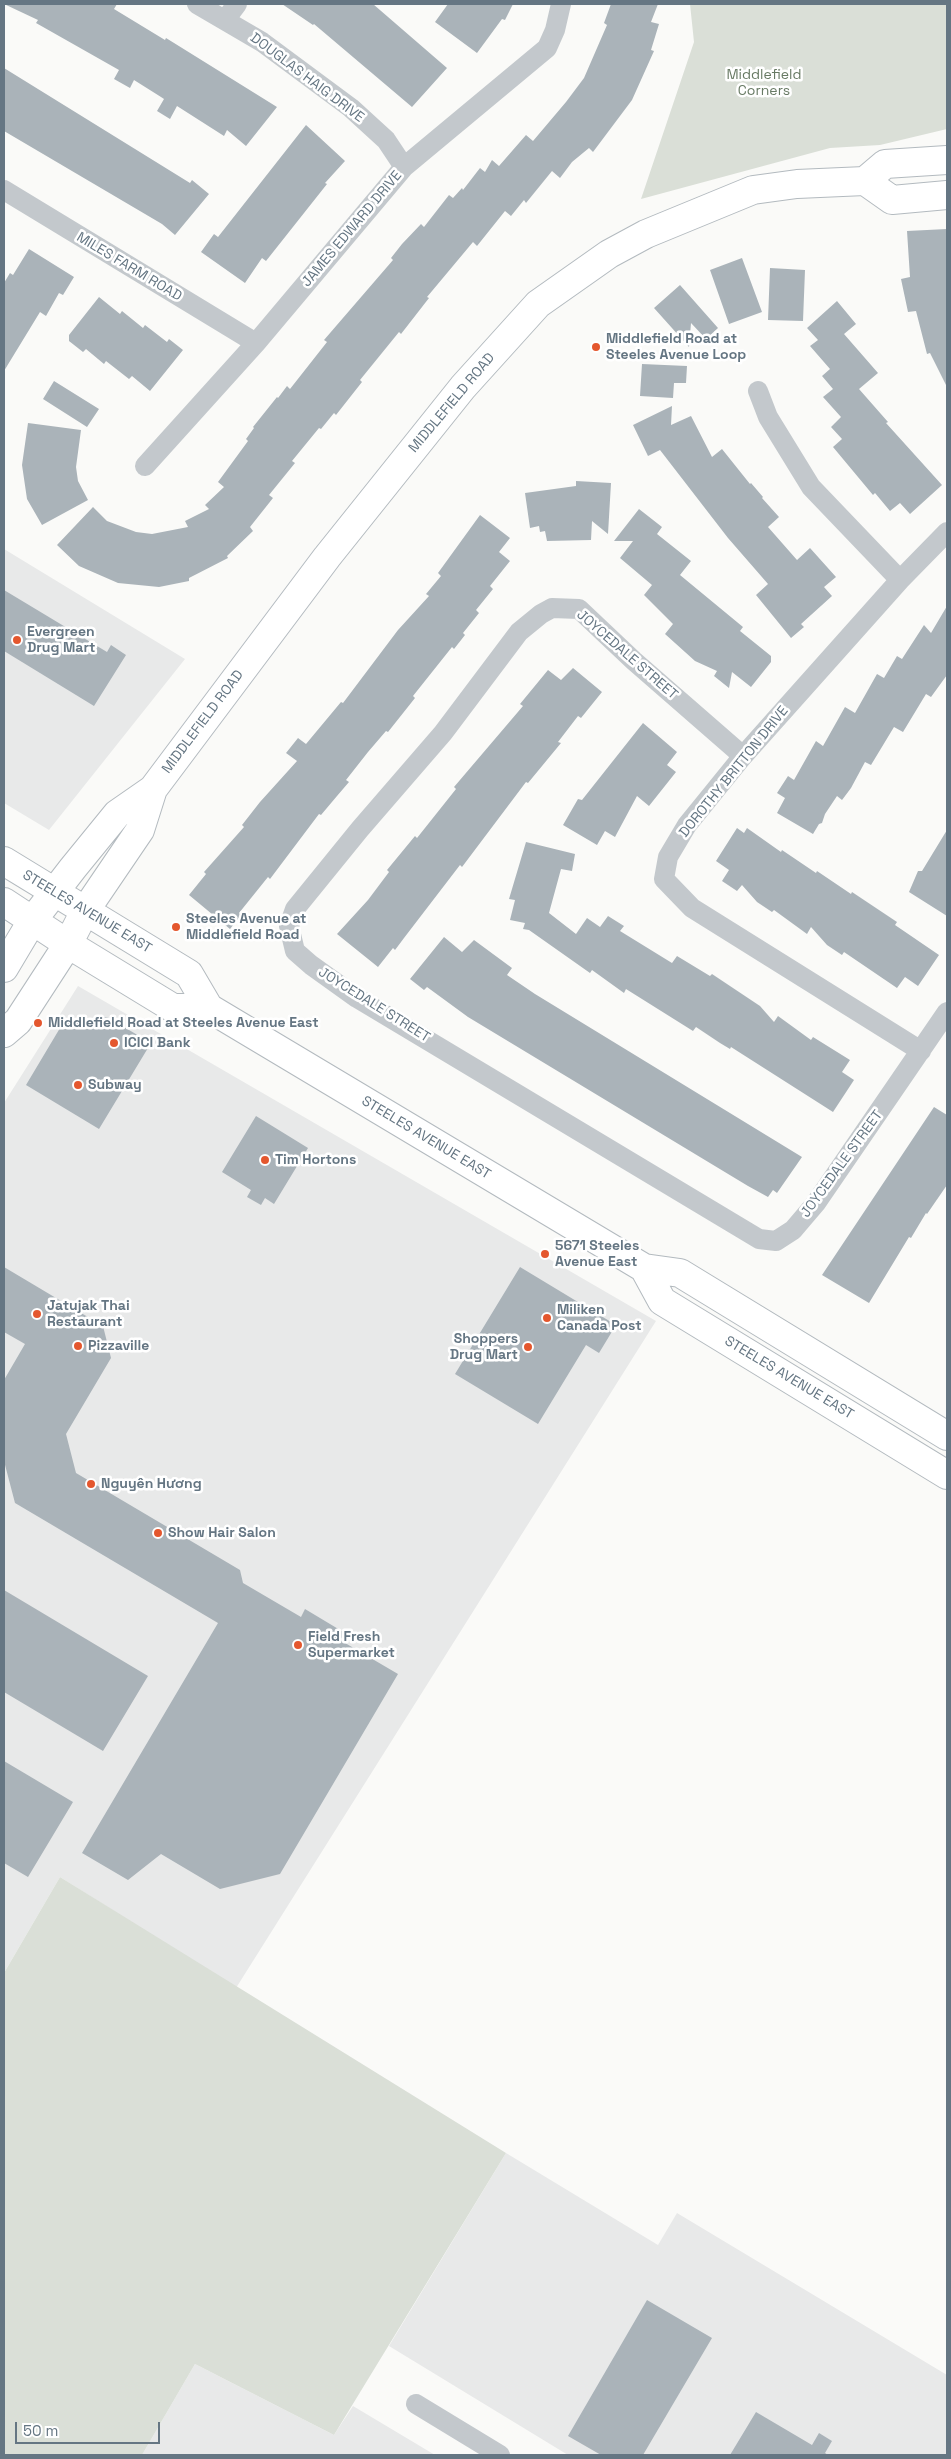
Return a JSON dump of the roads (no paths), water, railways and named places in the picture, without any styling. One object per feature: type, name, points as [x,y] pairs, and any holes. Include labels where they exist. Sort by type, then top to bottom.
[{"type":"main road","points":[[947,160],[885,164],[865,181],[892,200],[947,195]]},
{"type":"main road","name":"MIDDLEFIELD ROAD","points":[[4,968],[32,921],[54,892],[117,814],[153,789],[333,549],[463,387],[538,304],[609,254],[646,234],[712,205],[753,190],[797,184],[865,181]]},
{"type":"main road","name":"MIDDLEFIELD ROAD","points":[[4,1033],[18,1021],[68,944],[84,911],[140,830],[153,789]]},
{"type":"main road","name":"STEELES AVENUE EAST","points":[[4,861],[189,974],[209,1008],[644,1268],[680,1273],[947,1436]]},
{"type":"main road","points":[[4,902],[172,1008],[209,1008]]},
{"type":"main road","name":"STEELES AVENUE EAST","points":[[644,1268],[662,1301],[947,1475]]},
{"type":"street","name":"DOUGLAS HAIG DRIVE","points":[[197,4],[262,42],[351,108],[386,140],[404,167]]},
{"type":"street","points":[[225,20],[237,4]]},
{"type":"street","name":"JAMES EDWARD DRIVE","points":[[145,466],[256,343],[404,167],[547,48],[555,30],[562,4]]},
{"type":"street","name":"MILES FARM ROAD","points":[[6,196],[256,343]]},
{"type":"street","points":[[758,391],[768,417],[811,487],[900,580]]},
{"type":"street","name":"DOROTHY BRITTON DRIVE","points":[[921,1051],[692,908],[664,879],[668,856],[687,825],[743,756],[900,580],[947,532]]},
{"type":"street","name":"JOYCEDALE STREET","points":[[743,756],[634,661],[579,608],[552,608],[541,614],[519,632],[443,733],[360,828],[295,909],[289,926],[295,951],[357,998],[759,1239],[776,1241],[793,1230],[816,1203],[947,1012]]},
{"type":"street","points":[[416,2404],[500,2455]]},
{"type":"place","name":"Middlefield Road at Steeles Avenue Loop","points":[[596,347]]},
{"type":"place","name":"Evergreen Drug Mart","points":[[17,640]]},
{"type":"place","name":"Steeles Avenue at Middlefield Road","points":[[176,927]]},
{"type":"place","name":"Middlefield Road at Steeles Avenue East","points":[[38,1023]]},
{"type":"place","name":"ICICI Bank","points":[[114,1043]]},
{"type":"place","name":"Subway","points":[[78,1085]]},
{"type":"place","name":"Tim Hortons","points":[[265,1160]]},
{"type":"place","name":"5671 Steeles Avenue East","points":[[545,1254]]},
{"type":"place","name":"Jatujak Thai Restaurant","points":[[37,1314]]},
{"type":"place","name":"Miliken Canada Post","points":[[547,1318]]},
{"type":"place","name":"Pizzaville","points":[[78,1346]]},
{"type":"place","name":"Shoppers Drug Mart","points":[[528,1347]]},
{"type":"place","name":"Nguyên Hương","points":[[91,1484]]},
{"type":"place","name":"Show Hair Salon","points":[[158,1533]]},
{"type":"place","name":"Field Fresh Supermarket","points":[[298,1645]]},
{"type":"park label","name":"Middlefield Corners","points":[[764,84]]}]
